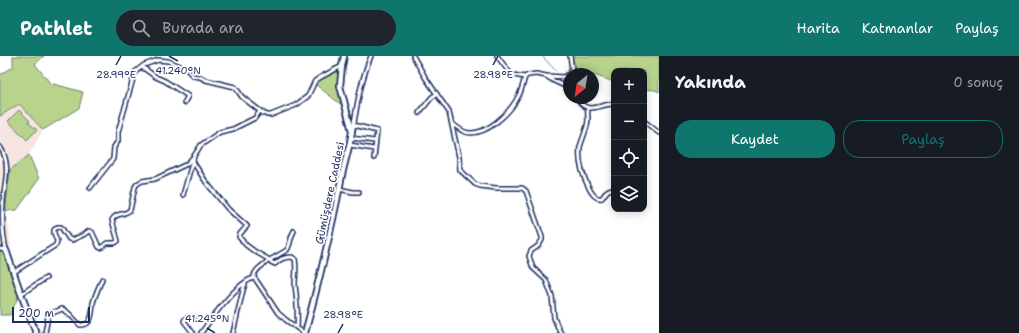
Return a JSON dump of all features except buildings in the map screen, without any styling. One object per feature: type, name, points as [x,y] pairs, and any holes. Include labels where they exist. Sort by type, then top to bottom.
[{"type":"street","name":"Gümüşdere Caddesi","points":[[304,333],[327,251],[339,189],[350,146],[352,131],[340,86],[344,56]]},
{"type":"street","points":[[352,131],[363,77],[371,56]]},
{"type":"street","points":[[413,56],[449,112],[459,157],[460,170],[475,184],[480,186],[496,188],[522,188],[526,191],[542,237],[542,240],[538,246],[531,251],[529,256],[532,268],[546,280],[552,296],[554,318],[561,333]]},
{"type":"street","points":[[497,56],[510,73],[524,78],[537,74],[563,77]]},
{"type":"street","points":[[570,56],[572,68]]},
{"type":"street","points":[[90,188],[113,159],[114,147],[118,141],[118,132],[136,72],[142,67],[158,60],[168,61],[185,68],[193,76],[234,87],[242,97],[260,111],[271,115],[296,105],[308,96],[315,81],[321,76],[342,66]]},
{"type":"street","points":[[142,67],[188,96],[184,103]]},
{"type":"street","points":[[546,76],[563,85]]},
{"type":"street","points":[[452,124],[467,132],[478,132],[487,128],[511,109],[520,95],[524,78]]},
{"type":"street","points":[[419,113],[432,97],[437,94]]},
{"type":"street","points":[[582,104],[588,108],[598,108],[611,104]]},
{"type":"street","points":[[588,108],[588,124],[580,152],[580,162],[583,174],[590,189],[598,198],[602,198],[608,190],[611,189]]},
{"type":"street","points":[[14,272],[56,245],[57,241],[54,230],[57,227],[61,227],[69,239],[72,240],[89,231],[92,232],[99,247],[101,248],[107,243],[115,243],[118,241],[112,220],[117,215],[127,213],[130,210],[137,184],[142,181],[155,179],[187,164],[201,145],[220,132],[233,129],[255,118],[260,111]]},
{"type":"street","points":[[647,123],[659,133]]},
{"type":"street","points":[[354,125],[377,131],[374,158]]},
{"type":"street","points":[[351,138],[376,141]]},
{"type":"street","points":[[350,146],[374,149]]},
{"type":"street","points":[[0,147],[6,160],[7,171],[3,203],[4,240],[21,294],[36,333]]},
{"type":"street","points":[[183,195],[194,156]]},
{"type":"street","points":[[194,156],[193,161],[206,182],[228,209],[247,226],[239,237],[246,245],[266,257],[268,261],[275,264],[282,258],[292,257],[295,259],[297,272],[295,285],[298,311],[297,328]]},
{"type":"street","points":[[339,189],[359,192]]},
{"type":"street","points":[[294,231],[289,248],[268,261],[255,272],[254,278],[278,313],[304,333]]},
{"type":"street","points":[[0,249],[6,250]]},
{"type":"street","points":[[21,294],[46,278]]},
{"type":"street","points":[[201,333],[234,293],[254,278]]},
{"type":"street","points":[[45,333],[48,316],[62,308],[66,310],[80,325],[85,325],[91,319],[93,304],[102,279]]},
{"type":"street","points":[[233,333],[243,290],[248,281]]},
{"type":"street","points":[[193,333],[184,321],[185,319],[194,317]]},
{"type":"shaded area","points":[[18,104],[43,130],[29,155],[10,170],[6,205],[11,247],[0,246],[0,116]]},
{"type":"green space","points":[[13,56],[44,56],[35,64],[50,83],[83,92],[79,108],[43,130],[19,104],[0,116],[0,75],[13,67]]},
{"type":"green space","points":[[569,56],[659,56],[659,92],[647,89],[647,68],[611,68],[611,81],[599,77],[599,68],[574,68]]},
{"type":"green space","points":[[338,70],[338,87],[344,107],[315,84],[321,78]]},
{"type":"green space","points":[[19,110],[30,121],[28,122],[37,130],[27,140],[8,121]]},
{"type":"green space","points":[[29,155],[39,179],[17,210],[6,211],[10,170]]},
{"type":"green space","points":[[0,246],[6,246],[19,295],[10,315],[0,315]]},
{"type":"waterway","points":[[542,56],[556,71]]}]
